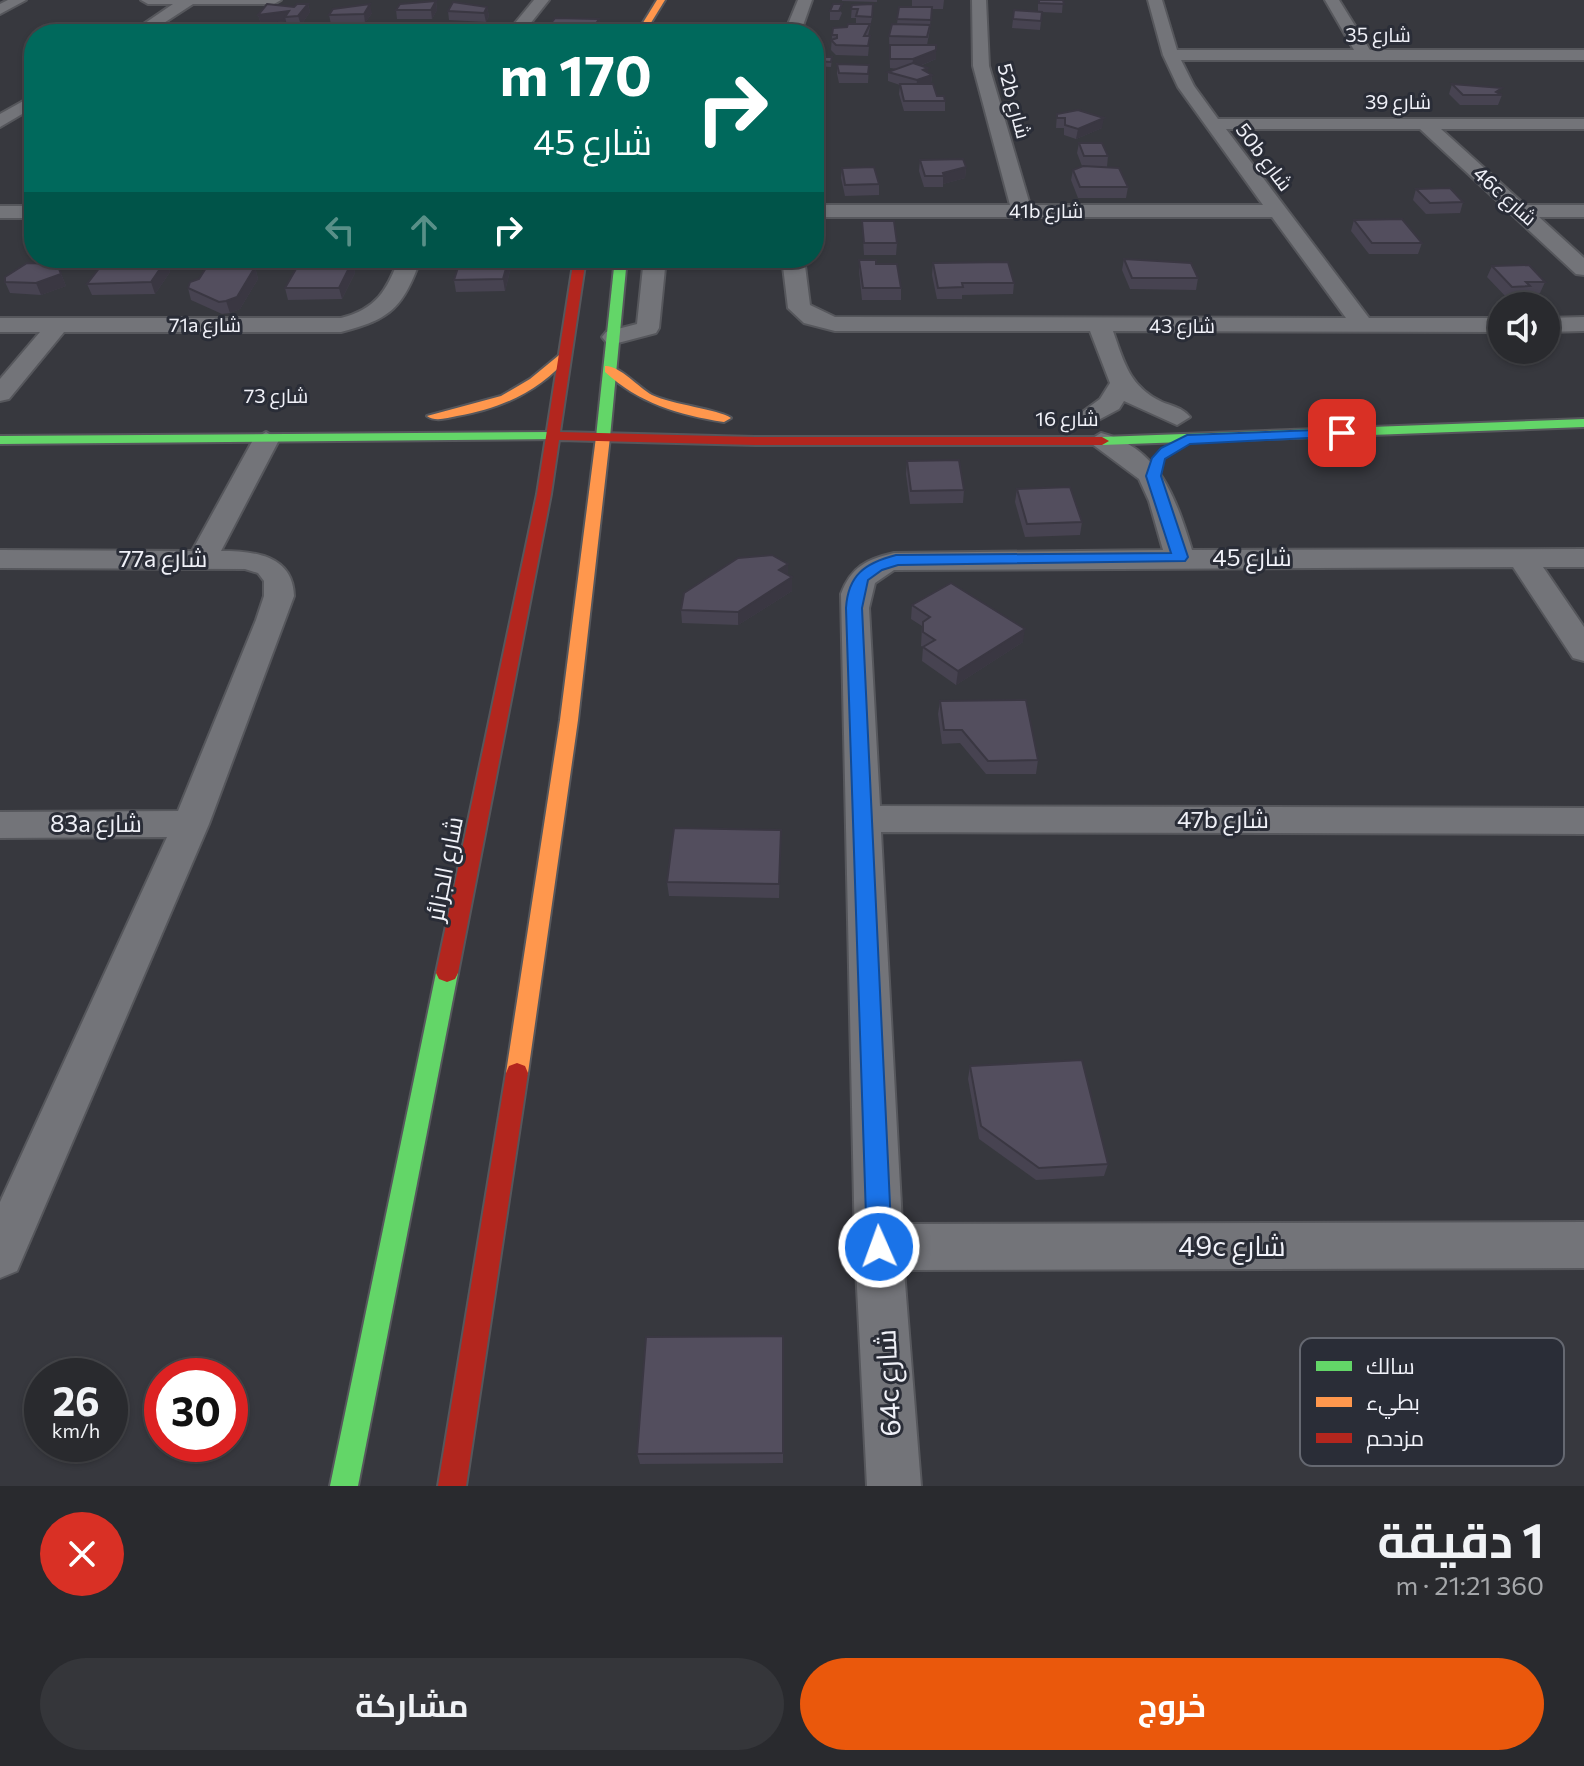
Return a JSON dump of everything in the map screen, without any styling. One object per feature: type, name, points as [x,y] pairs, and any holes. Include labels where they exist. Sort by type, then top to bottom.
[{"type":"main road","points":[[646,24],[661,0]]},
{"type":"main road","name":"شارع الجزائر","points":[[344,1486],[544,494],[578,268]]},
{"type":"main road","points":[[452,1486],[555,824],[606,428],[620,268]]},
{"type":"main road","points":[[552,427],[418,418],[478,410],[511,400],[537,385],[564,355]]},
{"type":"main road","name":"شارع 16","points":[[606,428],[742,420],[651,403],[630,391],[609,369]]},
{"type":"main road","points":[[1239,417],[1584,413]]},
{"type":"main road","name":"شارع 16","points":[[1086,426],[1124,418],[1185,425]]},
{"type":"main road","name":"شارع 16","points":[[552,427],[606,428],[755,441],[1086,426],[1584,423]]},
{"type":"main road","name":"شارع 73","points":[[0,440],[392,439],[552,427]]},
{"type":"main road","points":[[392,439],[502,452]]},
{"type":"main road","points":[[647,457],[681,447],[755,441]]},
{"type":"main road","points":[[526,467],[544,494]]},
{"type":"main road","points":[[594,520],[616,484]]},
{"type":"street","points":[[0,10],[19,0]]},
{"type":"street","points":[[148,0],[274,0]]},
{"type":"street","points":[[517,0],[541,0]]},
{"type":"street","points":[[522,24],[541,0]]},
{"type":"street","points":[[796,24],[805,0]]},
{"type":"street","name":"52b شارع","points":[[979,0],[981,66],[1022,211]]},
{"type":"street","name":"50b شارع","points":[[1155,0],[1171,55],[1186,87],[1363,326]]},
{"type":"street","points":[[1332,0],[1365,55]]},
{"type":"street","points":[[152,24],[188,1]]},
{"type":"street","name":"شارع 35","points":[[1171,55],[1584,55]]},
{"type":"street","points":[[0,123],[24,107]]},
{"type":"street","points":[[0,123],[24,124]]},
{"type":"street","name":"شارع 39","points":[[1212,124],[1584,124]]},
{"type":"street","name":"46c شارع","points":[[1425,124],[1584,269]]},
{"type":"street","name":"41b شارع","points":[[824,211],[1277,211]]},
{"type":"street","points":[[1520,211],[1584,211]]},
{"type":"street","points":[[0,212],[24,212]]},
{"type":"street","name":"71a شارع","points":[[0,325],[341,325],[382,312],[398,293],[407,268]]},
{"type":"street","points":[[614,337],[648,328],[654,268]]},
{"type":"street","name":"شارع 43","points":[[794,268],[799,308],[812,318],[835,324],[1488,325]]},
{"type":"street","points":[[1560,325],[1584,324]]},
{"type":"street","points":[[0,394],[58,325]]},
{"type":"street","points":[[1100,326],[1120,386],[1185,425],[1159,458],[1154,476],[1180,557]]},
{"type":"street","points":[[1120,386],[1110,404],[1086,426],[1154,476]]},
{"type":"street","points":[[202,559],[266,440]]},
{"type":"street","points":[[1522,558],[1584,651]]},
{"type":"street","name":"شارع 45","points":[[854,608],[855,591],[861,577],[876,566],[896,560],[1584,558]]},
{"type":"street","name":"77a شارع","points":[[0,559],[248,560],[268,567],[279,580],[279,596],[271,620],[191,824]]},
{"type":"street","name":"64c شارع","points":[[854,608],[879,1247],[894,1486]]},
{"type":"street","name":"47b شارع","points":[[863,819],[1584,821]]},
{"type":"street","points":[[0,1255],[191,824]]},
{"type":"street","name":"83a شارع","points":[[0,825],[191,824]]},
{"type":"street","name":"49c شارع","points":[[879,1247],[1584,1245]]},
{"type":"building","points":[[1039,0],[1063,0],[1064,4],[1039,3]]},
{"type":"building","points":[[436,1],[431,10],[396,10],[400,4]]},
{"type":"building","points":[[453,2],[487,7],[484,13],[448,11]]},
{"type":"building","points":[[267,4],[294,7],[308,4],[298,16],[285,17],[289,11],[258,15]]},
{"type":"building","points":[[370,4],[364,14],[329,15],[333,9]]},
{"type":"building","points":[[833,4],[842,4],[839,11],[830,11]]},
{"type":"building","points":[[873,4],[872,17],[856,16],[858,9],[851,9],[852,5]]},
{"type":"building","points":[[899,7],[932,7],[931,20],[897,19]]},
{"type":"building","points":[[1014,10],[1042,12],[1041,21],[1013,19]]},
{"type":"building","points":[[555,18],[599,19],[596,24],[550,24]]},
{"type":"building","points":[[848,24],[870,24],[864,36],[870,36],[868,46],[836,45],[831,40],[837,38],[837,35],[832,35],[833,28],[847,27]]},
{"type":"building","points":[[892,24],[930,25],[927,37],[889,36]]},
{"type":"building","points":[[890,45],[936,45],[936,50],[913,59],[890,59]]},
{"type":"building","points":[[913,63],[928,68],[923,70],[932,75],[917,80],[888,72]]},
{"type":"building","points":[[837,64],[869,65],[868,74],[839,73]]},
{"type":"building","points":[[900,84],[933,84],[937,96],[944,96],[945,101],[904,101]]},
{"type":"building","points":[[1452,84],[1502,88],[1496,92],[1502,95],[1463,95]]},
{"type":"building","points":[[1078,110],[1104,118],[1078,129],[1065,125],[1065,118],[1057,118],[1057,114]]},
{"type":"building","points":[[1079,143],[1102,143],[1108,156],[1084,156]]},
{"type":"building","points":[[963,159],[966,167],[943,173],[944,176],[925,176],[920,160]]},
{"type":"building","points":[[1083,166],[1119,168],[1128,187],[1080,187],[1073,170]]},
{"type":"building","points":[[874,167],[879,184],[845,185],[842,168]]},
{"type":"building","points":[[1450,188],[1463,202],[1430,203],[1416,189]]},
{"type":"building","points":[[1402,219],[1422,243],[1372,243],[1354,220]]},
{"type":"building","points":[[862,221],[894,221],[897,243],[864,243]]},
{"type":"building","points":[[1124,259],[1191,263],[1198,278],[1132,278]]},
{"type":"building","points":[[859,260],[897,264],[901,288],[863,288]]},
{"type":"building","points":[[1008,262],[1014,283],[962,283],[963,287],[938,288],[933,263]]},
{"type":"building","points":[[24,265],[24,268],[59,268],[61,274],[36,283],[5,282],[5,277]]},
{"type":"building","points":[[1529,265],[1545,282],[1526,282],[1530,286],[1512,287],[1492,266]]},
{"type":"building","points":[[99,268],[161,268],[151,282],[87,284]]},
{"type":"building","points":[[206,268],[254,268],[237,297],[226,301],[219,302],[188,288],[190,282],[199,279]]},
{"type":"building","points":[[297,268],[349,268],[339,288],[285,288]]},
{"type":"building","points":[[458,268],[506,268],[503,279],[454,280]]},
{"type":"building","points":[[959,460],[964,490],[911,491],[907,461]]},
{"type":"building","points":[[1070,487],[1082,522],[1027,524],[1017,489]]},
{"type":"building","points":[[772,555],[788,564],[779,570],[792,577],[738,612],[681,610],[684,593],[738,558]]},
{"type":"building","points":[[951,583],[1025,629],[958,671],[923,647],[935,640],[923,632],[923,622],[930,617],[912,605]]},
{"type":"building","points":[[1026,700],[1038,760],[988,761],[962,730],[944,730],[940,701]]},
{"type":"building","points":[[674,828],[781,830],[779,884],[667,882]]},
{"type":"building","points":[[1082,1060],[1108,1164],[1039,1168],[981,1126],[970,1066]]},
{"type":"building","points":[[783,1336],[783,1453],[637,1454],[646,1337]]},
{"type":"traffic: fast","points":[[603,437],[620,268]]},
{"type":"traffic: fast","points":[[1102,441],[1584,423]]},
{"type":"traffic: fast","points":[[0,440],[556,436]]},
{"type":"traffic: fast","points":[[344,1486],[447,973]]},
{"type":"traffic: slow","points":[[646,24],[661,0]]},
{"type":"traffic: slow","points":[[434,416],[506,399],[535,382],[564,355]]},
{"type":"traffic: slow","points":[[609,369],[635,390],[662,404],[724,418]]},
{"type":"traffic: slow","points":[[517,1073],[569,720],[603,437]]},
{"type":"traffic: jam","points":[[447,973],[544,494],[578,268]]},
{"type":"traffic: jam","points":[[556,436],[755,441],[1102,441]]},
{"type":"traffic: jam","points":[[452,1486],[517,1073]]},
{"type":"route","points":[[879,1247],[854,608],[855,591],[861,577],[876,566],[896,560],[1180,557],[1154,476],[1159,458],[1166,451],[1187,440],[1342,433]]}]
